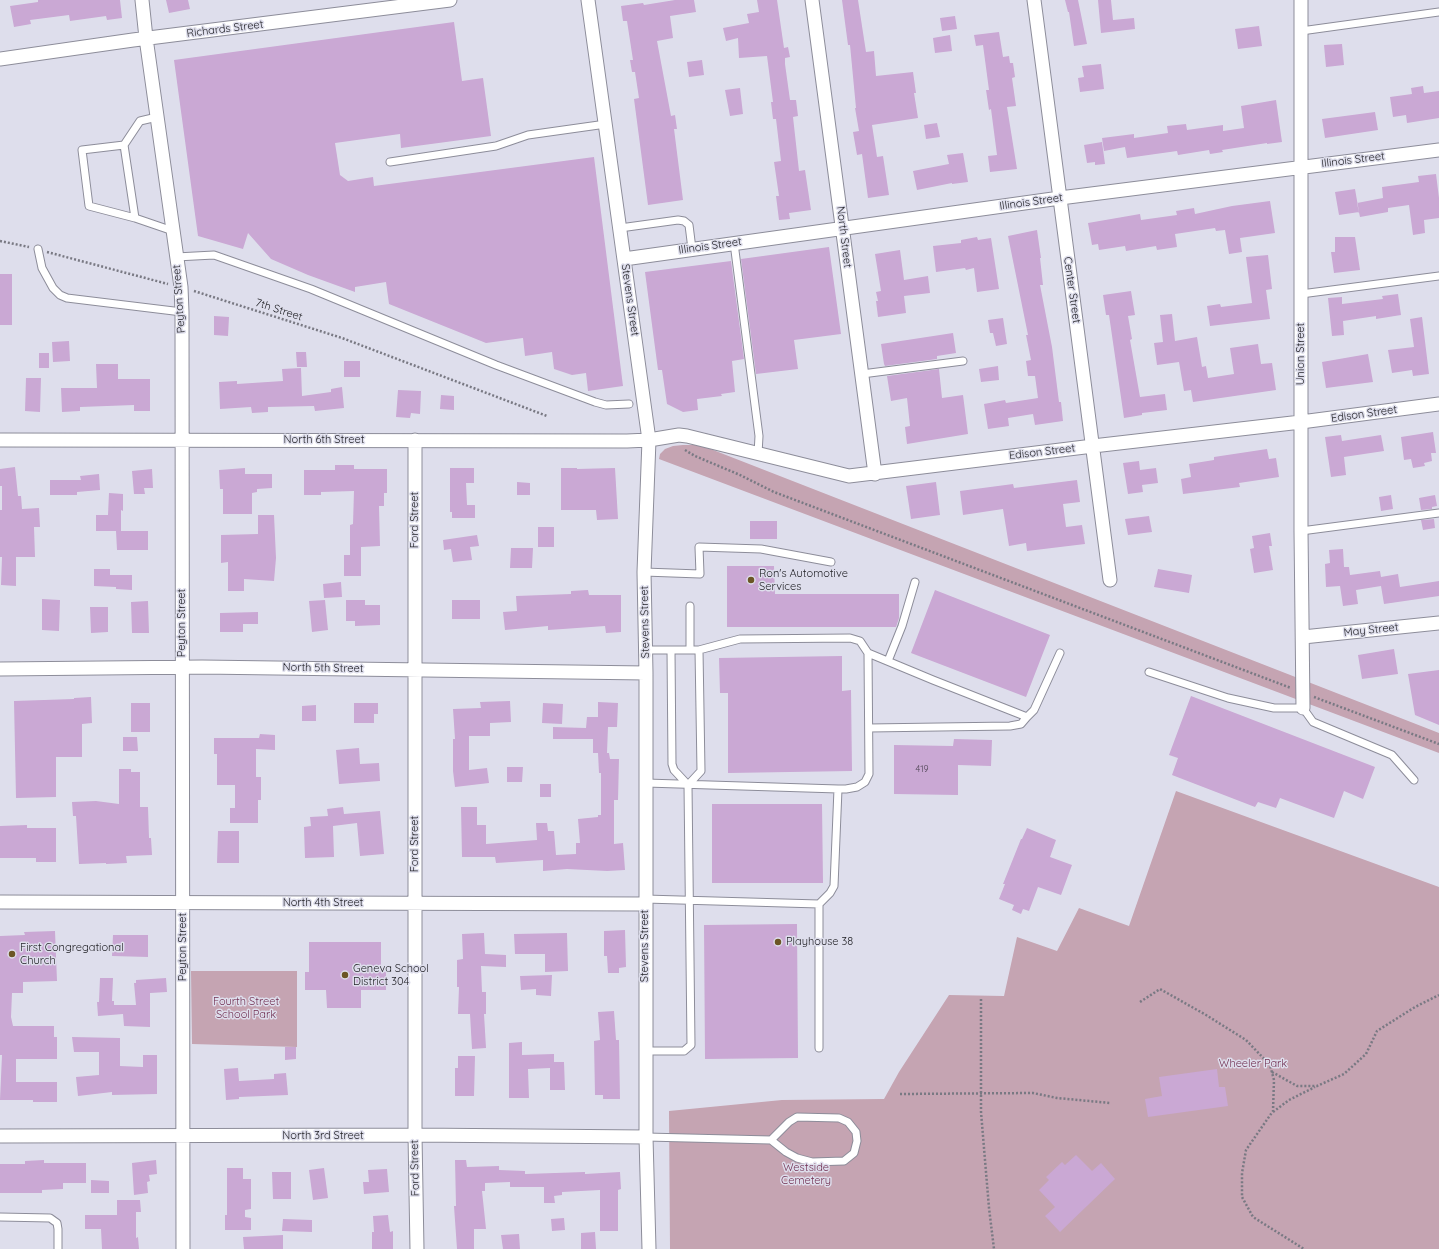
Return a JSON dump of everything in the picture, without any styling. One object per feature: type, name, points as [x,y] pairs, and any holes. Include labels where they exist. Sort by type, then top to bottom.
[{"type":"street","name":"Peyton Street","points":[[142,0],[181,287],[182,312],[183,1249]]},
{"type":"street","name":"Richards Street","points":[[0,59],[363,6],[450,0]]},
{"type":"street","name":"Stevens Street","points":[[588,0],[649,440],[644,572],[646,673],[646,1137],[649,1249]]},
{"type":"street","name":"North Street","points":[[812,0],[875,474]]},
{"type":"street","name":"Center Street","points":[[1034,0],[1110,580]]},
{"type":"street","name":"Union Street","points":[[1301,0],[1301,531],[1304,708]]},
{"type":"street","name":"Illinois Street","points":[[624,258],[1060,198],[1439,150]]},
{"type":"street","name":"Edison Street","points":[[649,440],[678,435],[687,436],[849,476],[1439,404]]},
{"type":"street","name":"North 6th Street","points":[[0,440],[649,440]]},
{"type":"street","name":"Ford Street","points":[[415,440],[415,1135],[417,1249]]},
{"type":"street","name":"May Street","points":[[1303,637],[1439,623]]},
{"type":"street","name":"North 5th Street","points":[[0,669],[182,667],[646,673]]},
{"type":"street","name":"North 4th Street","points":[[0,902],[415,903],[645,901]]},
{"type":"street","name":"North 3rd Street","points":[[0,1136],[415,1135],[646,1137]]},
{"type":"lane","points":[[1301,31],[1439,12]]},
{"type":"lane","points":[[135,218],[124,145],[140,121],[157,118]]},
{"type":"lane","points":[[390,162],[496,146],[528,135],[606,124]]},
{"type":"lane","points":[[124,145],[82,150],[89,206],[135,218],[173,231]]},
{"type":"lane","points":[[620,228],[678,220],[684,221],[689,225],[692,249]]},
{"type":"lane","points":[[734,243],[759,436],[758,454]]},
{"type":"lane","points":[[38,249],[42,268],[53,288],[60,295],[67,298],[182,312]]},
{"type":"lane","points":[[176,257],[214,255],[312,289],[496,365],[595,402],[606,405],[629,404]]},
{"type":"lane","points":[[1301,294],[1439,276]]},
{"type":"lane","points":[[862,374],[963,361]]},
{"type":"lane","points":[[1301,531],[1439,513]]},
{"type":"lane","points":[[644,572],[700,574],[699,548],[761,549],[831,562]]},
{"type":"lane","points":[[888,661],[902,626],[915,582]]},
{"type":"lane","points":[[690,606],[690,650]]},
{"type":"lane","points":[[645,650],[699,650],[740,639],[850,638],[860,641],[868,652],[888,661],[1027,717]]},
{"type":"lane","points":[[671,650],[672,764],[674,770],[688,785]]},
{"type":"lane","points":[[646,1051],[684,1051],[690,1045],[688,785],[701,770],[699,650]]},
{"type":"lane","points":[[646,783],[838,789],[857,787],[865,782],[870,774],[868,652]]},
{"type":"lane","points":[[869,728],[1010,726],[1021,724],[1034,710],[1060,653]]},
{"type":"lane","points":[[1149,672],[1228,698],[1274,708],[1304,708],[1313,722],[1392,755],[1414,780]]},
{"type":"lane","points":[[645,901],[690,900],[818,904],[830,893],[834,886],[838,789]]},
{"type":"lane","points":[[818,904],[819,1048]]},
{"type":"lane","points":[[646,1137],[771,1140],[786,1152],[797,1158],[812,1162],[844,1161],[854,1153],[857,1141],[856,1132],[848,1122],[839,1118],[797,1117],[789,1122],[771,1140]]},
{"type":"lane","points":[[0,1217],[50,1218],[57,1223],[58,1249]]},
{"type":"path","name":"7th Street","points":[[0,241],[38,249],[181,287],[342,338],[547,416]]},
{"type":"path","points":[[678,435],[679,445],[688,452],[774,492],[1439,744]]},
{"type":"path","points":[[1140,1002],[1160,989],[1246,1040],[1270,1065],[1274,1080],[1273,1111],[1246,1150],[1242,1173],[1242,1197],[1253,1217],[1304,1249]]},
{"type":"path","points":[[1271,1114],[1289,1100],[1344,1074],[1366,1054],[1377,1031],[1415,1007],[1439,995]]},
{"type":"path","points":[[980,999],[980,1112],[987,1193],[994,1249]]},
{"type":"path","points":[[1272,1072],[1297,1086],[1318,1086]]},
{"type":"path","points":[[900,1094],[1034,1093],[1057,1098],[1110,1103]]},
{"type":"green space","points":[[683,445],[695,445],[708,448],[1439,733],[1439,753],[659,459],[660,454],[665,449]]},
{"type":"green space","name":"Wheeler Park","points":[[1176,791],[1439,887],[1439,1249],[670,1249],[669,1111],[782,1100],[884,1099],[899,1072],[949,995],[1004,996],[1017,937],[1057,951],[1079,908],[1129,926]]},
{"type":"green space","name":"Fourth Street School Park","points":[[191,971],[297,971],[297,1047],[192,1044]]},
{"type":"building","points":[[38,0],[120,0],[122,18],[107,20],[106,16],[70,21],[69,15],[30,20],[31,24],[14,27],[10,6],[38,2]]},
{"type":"building","points":[[166,0],[188,0],[190,9],[169,13]]},
{"type":"building","points":[[675,0],[694,0],[696,12],[670,16],[673,38],[657,41],[671,116],[675,115],[677,129],[674,129],[683,200],[648,205],[634,99],[639,98],[635,72],[632,72],[630,60],[633,60],[627,21],[623,21],[621,6],[643,3],[644,5]]},
{"type":"building","points":[[757,0],[777,0],[784,48],[788,47],[790,57],[785,58],[785,64],[790,100],[796,100],[798,116],[793,117],[799,171],[805,170],[811,210],[789,213],[790,219],[779,220],[776,196],[779,196],[774,162],[781,161],[776,119],[773,119],[771,102],[773,102],[767,56],[739,58],[738,38],[726,41],[723,28],[749,23],[747,14],[759,12]]},
{"type":"building","points":[[842,0],[858,0],[866,52],[874,51],[876,76],[913,72],[916,93],[914,93],[918,118],[872,125],[877,157],[883,156],[889,195],[868,198],[862,154],[857,155],[853,132],[859,131],[855,108],[850,45],[848,45]]},
{"type":"building","points":[[1065,0],[1078,0],[1087,44],[1074,46],[1069,12]]},
{"type":"building","points":[[1098,0],[1111,0],[1113,20],[1134,18],[1135,29],[1101,33]]},
{"type":"building","points":[[955,16],[957,29],[942,31],[940,18]]},
{"type":"building","points":[[454,22],[462,81],[483,78],[491,136],[401,148],[400,134],[335,143],[340,175],[348,181],[373,177],[374,186],[594,157],[623,386],[588,391],[586,373],[572,375],[554,369],[552,352],[525,356],[523,338],[486,343],[389,304],[386,282],[355,287],[355,292],[308,275],[271,259],[248,233],[243,249],[198,236],[174,60]]},
{"type":"building","points":[[1259,26],[1262,46],[1238,49],[1235,29]]},
{"type":"building","points":[[999,32],[1003,57],[1009,56],[1010,63],[1013,63],[1015,77],[1012,78],[1016,106],[1007,107],[1017,169],[990,172],[988,156],[997,155],[991,109],[989,110],[986,90],[989,90],[983,45],[976,46],[974,35]]},
{"type":"building","points":[[950,35],[952,51],[935,53],[933,38]]},
{"type":"building","points":[[1342,44],[1344,65],[1326,67],[1324,45]]},
{"type":"building","points":[[702,60],[704,75],[689,77],[687,62]]},
{"type":"building","points":[[1101,64],[1104,89],[1080,92],[1078,78],[1084,77],[1082,66]]},
{"type":"building","points":[[1423,86],[1424,93],[1439,91],[1439,118],[1407,123],[1406,115],[1393,117],[1390,97],[1412,94],[1411,88]]},
{"type":"building","points":[[740,88],[743,114],[730,116],[725,90]]},
{"type":"building","points":[[1276,100],[1282,142],[1222,150],[1223,152],[1210,154],[1209,150],[1178,155],[1177,151],[1127,158],[1125,147],[1104,151],[1102,138],[1134,134],[1134,138],[1168,133],[1167,126],[1186,124],[1187,130],[1223,125],[1223,131],[1244,128],[1241,106]]},
{"type":"building","points":[[1375,112],[1378,130],[1325,138],[1322,119]]},
{"type":"building","points":[[937,123],[940,137],[926,139],[924,125]]},
{"type":"building","points":[[1102,142],[1105,164],[1095,165],[1095,162],[1087,163],[1084,145]]},
{"type":"building","points":[[963,153],[968,182],[952,183],[917,190],[913,171],[949,164],[947,155]]},
{"type":"building","points":[[1436,174],[1439,198],[1439,218],[1424,220],[1425,233],[1413,235],[1409,205],[1388,208],[1388,212],[1360,217],[1357,203],[1383,198],[1382,187],[1419,182],[1418,176]]},
{"type":"building","points":[[1355,189],[1359,212],[1339,215],[1335,192]]},
{"type":"building","points":[[1270,201],[1275,233],[1240,238],[1242,252],[1229,254],[1225,230],[1216,231],[1215,228],[1175,234],[1177,247],[1157,250],[1156,246],[1126,251],[1125,246],[1099,250],[1098,244],[1092,245],[1088,223],[1140,214],[1141,220],[1177,215],[1176,211],[1194,208],[1195,214],[1232,206]]},
{"type":"building","points":[[1037,230],[1043,285],[1040,285],[1052,347],[1063,421],[1035,425],[1033,414],[1008,418],[1009,426],[988,429],[984,404],[1005,400],[1006,403],[1038,398],[1035,376],[1028,376],[1026,361],[1031,360],[1026,335],[1028,335],[1008,236]]},
{"type":"building","points":[[977,237],[978,240],[991,238],[999,289],[977,292],[974,268],[936,272],[933,246],[961,243],[961,240]]},
{"type":"building","points":[[1335,237],[1355,237],[1360,270],[1334,273],[1331,252],[1335,252]]},
{"type":"building","points":[[829,247],[841,334],[794,340],[798,369],[756,374],[741,259]]},
{"type":"building","points":[[900,250],[904,280],[928,276],[930,293],[904,296],[906,313],[878,317],[876,301],[878,301],[876,292],[881,291],[875,254]]},
{"type":"building","points":[[1268,255],[1272,289],[1266,290],[1270,319],[1210,326],[1207,306],[1220,304],[1221,307],[1252,303],[1246,257]]},
{"type":"building","points":[[731,261],[744,359],[732,361],[735,392],[721,394],[722,396],[697,399],[698,410],[683,412],[667,404],[662,370],[658,370],[645,272]]},
{"type":"building","points":[[0,274],[12,274],[12,325],[0,325]]},
{"type":"building","points":[[1131,291],[1135,315],[1128,316],[1132,339],[1130,340],[1140,397],[1165,394],[1167,410],[1142,413],[1142,415],[1124,418],[1109,315],[1106,315],[1103,295]]},
{"type":"building","points":[[1398,294],[1401,315],[1376,319],[1376,316],[1343,321],[1344,335],[1332,336],[1328,298],[1342,297],[1342,304],[1383,299],[1382,296]]},
{"type":"building","points":[[1172,314],[1175,341],[1197,337],[1202,367],[1206,366],[1208,378],[1234,374],[1230,348],[1258,344],[1261,364],[1272,363],[1276,390],[1193,402],[1191,390],[1184,391],[1179,362],[1157,365],[1154,343],[1163,342],[1160,315]]},
{"type":"building","points":[[214,316],[229,317],[228,336],[214,335]]},
{"type":"building","points":[[1422,317],[1429,374],[1413,376],[1412,370],[1392,373],[1388,350],[1414,347],[1410,319]]},
{"type":"building","points":[[1003,318],[1007,344],[996,346],[993,333],[990,333],[988,320]]},
{"type":"building","points":[[953,333],[956,353],[937,356],[937,359],[885,366],[884,364],[881,344]]},
{"type":"building","points":[[69,341],[70,361],[53,362],[52,342]]},
{"type":"building","points":[[296,352],[306,352],[307,367],[297,367]]},
{"type":"building","points":[[39,353],[49,353],[49,368],[39,368]]},
{"type":"building","points":[[1368,354],[1373,382],[1326,388],[1322,362]]},
{"type":"building","points":[[344,361],[360,361],[360,377],[344,377]]},
{"type":"building","points":[[96,364],[118,364],[118,379],[150,379],[150,411],[134,411],[134,405],[80,407],[80,411],[62,412],[61,388],[97,388]]},
{"type":"building","points":[[998,366],[999,380],[981,382],[979,369]]},
{"type":"building","points":[[301,368],[302,396],[331,392],[331,389],[342,387],[344,408],[315,411],[314,406],[268,407],[268,412],[252,413],[251,407],[220,409],[219,382],[237,381],[237,384],[283,381],[282,369]]},
{"type":"building","points":[[939,369],[942,398],[963,395],[968,434],[907,444],[905,427],[910,426],[907,398],[891,401],[887,376]]},
{"type":"building","points":[[26,378],[41,378],[40,412],[25,411]]},
{"type":"building","points":[[398,390],[421,391],[420,414],[411,413],[410,418],[396,417]]},
{"type":"building","points":[[441,395],[454,396],[454,410],[440,409]]},
{"type":"building","points":[[1433,432],[1436,453],[1431,453],[1432,461],[1424,463],[1425,466],[1413,468],[1411,459],[1404,460],[1401,437]]},
{"type":"building","points":[[1341,435],[1342,441],[1381,435],[1384,451],[1344,457],[1346,475],[1331,477],[1325,437]]},
{"type":"building","points":[[1267,449],[1269,459],[1276,458],[1279,477],[1239,483],[1240,487],[1183,494],[1181,479],[1191,477],[1189,464],[1214,460],[1214,457]]},
{"type":"building","points":[[1139,461],[1140,470],[1156,468],[1158,483],[1142,485],[1143,492],[1128,494],[1123,463]]},
{"type":"building","points":[[335,465],[354,465],[354,469],[387,469],[387,493],[384,493],[384,506],[379,506],[380,546],[361,547],[361,576],[344,576],[344,555],[350,555],[350,525],[353,524],[354,491],[321,492],[321,495],[304,495],[304,470],[335,470]]},
{"type":"building","points":[[15,467],[18,496],[21,496],[22,509],[39,508],[40,527],[34,527],[35,557],[16,557],[16,586],[1,585],[2,557],[0,557],[0,510],[2,510],[2,486],[0,486],[0,469]]},
{"type":"building","points":[[245,468],[245,474],[272,474],[272,488],[257,489],[257,492],[252,493],[252,514],[223,514],[223,489],[220,489],[219,470]]},
{"type":"building","points":[[450,468],[474,468],[474,483],[466,483],[467,505],[475,505],[475,518],[452,518],[452,512],[450,512]]},
{"type":"building","points":[[561,468],[615,468],[618,519],[597,520],[596,510],[561,510]]},
{"type":"building","points":[[152,469],[153,488],[144,488],[145,494],[134,494],[132,471]]},
{"type":"building","points":[[99,474],[100,490],[77,492],[77,495],[50,495],[50,480],[81,480],[80,476]]},
{"type":"building","points":[[1077,480],[1080,502],[1063,504],[1066,527],[1082,525],[1085,544],[1027,551],[1026,543],[1009,546],[1003,509],[963,515],[960,491],[1013,484],[1014,488]]},
{"type":"building","points":[[517,482],[530,483],[530,495],[517,495]]},
{"type":"building","points":[[936,482],[940,515],[911,519],[906,486]]},
{"type":"building","points":[[109,493],[123,494],[121,531],[96,531],[96,515],[108,515]]},
{"type":"building","points":[[1391,495],[1393,509],[1381,511],[1379,497]]},
{"type":"building","points":[[1435,495],[1437,506],[1432,507],[1432,509],[1421,510],[1419,498]]},
{"type":"building","points":[[258,515],[274,515],[276,558],[274,581],[244,579],[244,591],[228,591],[228,562],[221,563],[221,535],[258,534]]},
{"type":"building","points":[[1149,516],[1152,532],[1128,535],[1125,519]]},
{"type":"building","points":[[1434,519],[1435,528],[1423,530],[1421,520]]},
{"type":"building","points":[[750,521],[777,521],[777,539],[750,539]]},
{"type":"building","points":[[538,527],[554,527],[554,547],[538,547]]},
{"type":"building","points":[[116,531],[148,531],[148,550],[117,550]]},
{"type":"building","points":[[1270,533],[1272,546],[1269,546],[1273,570],[1254,573],[1250,549],[1254,548],[1252,536]]},
{"type":"building","points":[[477,535],[479,546],[470,547],[472,560],[453,562],[451,549],[444,550],[443,540]]},
{"type":"building","points":[[511,548],[533,548],[532,568],[510,568]]},
{"type":"building","points":[[1343,549],[1344,567],[1349,567],[1350,575],[1380,571],[1381,577],[1398,574],[1400,587],[1439,581],[1439,596],[1384,604],[1381,586],[1356,590],[1358,604],[1343,606],[1340,586],[1326,587],[1325,564],[1330,563],[1329,550]]},
{"type":"building","points":[[727,566],[774,566],[775,594],[899,594],[899,618],[896,627],[727,627]]},
{"type":"building","points":[[94,569],[110,569],[110,575],[132,575],[132,590],[116,589],[116,587],[94,586]]},
{"type":"building","points":[[1158,569],[1192,575],[1189,593],[1154,587]]},
{"type":"building","points":[[341,582],[342,597],[324,598],[323,584]]},
{"type":"building","points":[[588,590],[589,595],[621,595],[621,632],[606,633],[605,626],[548,630],[548,626],[505,630],[503,612],[517,611],[516,596],[571,594],[571,591]]},
{"type":"building","points":[[935,590],[1050,635],[1026,697],[911,653]]},
{"type":"building","points":[[42,599],[60,600],[59,631],[42,630]]},
{"type":"building","points":[[325,600],[328,630],[312,632],[309,601]]},
{"type":"building","points":[[346,600],[365,600],[365,605],[380,605],[380,625],[355,626],[355,621],[346,621]]},
{"type":"building","points":[[452,600],[480,600],[480,619],[452,619]]},
{"type":"building","points":[[148,601],[149,633],[132,633],[131,602]]},
{"type":"building","points":[[90,607],[108,607],[108,632],[91,633]]},
{"type":"building","points":[[258,612],[258,624],[243,624],[243,632],[220,632],[220,613]]},
{"type":"building","points":[[1394,649],[1398,674],[1362,679],[1358,655]]},
{"type":"building","points":[[842,656],[842,691],[851,690],[852,771],[728,773],[728,693],[720,693],[719,658]]},
{"type":"building","points":[[1439,670],[1439,725],[1415,715],[1408,674]]},
{"type":"building","points":[[1191,696],[1375,767],[1363,799],[1344,791],[1334,818],[1280,798],[1276,808],[1258,802],[1255,807],[1172,775],[1178,758],[1169,755]]},
{"type":"building","points":[[91,697],[92,723],[82,724],[82,757],[56,757],[56,797],[16,798],[14,701]]},
{"type":"building","points":[[510,701],[511,722],[490,723],[490,736],[469,736],[469,770],[487,768],[489,783],[455,787],[453,771],[453,739],[455,739],[453,709],[481,708],[480,702]]},
{"type":"building","points":[[598,702],[618,703],[617,727],[608,727],[607,753],[593,753],[593,739],[553,739],[553,727],[586,728],[587,717],[598,717]]},
{"type":"building","points":[[131,703],[150,703],[150,732],[131,732]]},
{"type":"building","points":[[354,703],[378,703],[378,714],[374,714],[374,723],[354,723]]},
{"type":"building","points":[[543,703],[563,704],[562,724],[542,723]]},
{"type":"building","points":[[316,705],[316,721],[302,721],[302,706]]},
{"type":"building","points":[[260,734],[275,735],[275,750],[256,749],[256,777],[261,777],[261,800],[258,800],[258,823],[230,823],[230,808],[235,808],[235,785],[217,785],[217,754],[214,754],[214,738],[259,738]]},
{"type":"building","points":[[123,737],[137,737],[138,751],[123,751]]},
{"type":"building","points":[[954,739],[992,740],[991,766],[958,765],[958,795],[894,794],[894,745],[953,746]]},
{"type":"building","points":[[359,748],[360,764],[379,763],[380,781],[339,784],[336,750]]},
{"type":"building","points":[[598,753],[609,753],[610,759],[619,759],[618,800],[614,800],[614,844],[623,843],[625,870],[607,871],[567,869],[543,871],[543,860],[496,863],[495,857],[462,857],[461,807],[477,807],[477,825],[486,825],[486,844],[537,840],[536,823],[547,823],[548,831],[554,831],[556,855],[576,854],[576,843],[580,843],[578,819],[598,817],[598,815],[601,815],[601,773],[599,773]]},
{"type":"building","points":[[507,767],[523,767],[522,782],[507,782]]},
{"type":"building","points":[[119,769],[131,769],[131,772],[140,772],[140,807],[148,807],[149,838],[151,838],[152,855],[126,856],[127,863],[79,864],[76,816],[73,816],[72,802],[96,801],[119,804]]},
{"type":"building","points":[[540,784],[551,784],[551,797],[540,797]]},
{"type":"building","points":[[712,804],[822,804],[823,883],[712,883]]},
{"type":"building","points":[[343,807],[344,814],[380,811],[384,854],[360,856],[357,823],[333,826],[334,857],[305,858],[304,827],[311,826],[310,817],[328,816],[327,809]]},
{"type":"building","points":[[27,825],[27,828],[56,828],[56,862],[36,862],[36,858],[0,858],[0,826]]},
{"type":"building","points":[[1027,828],[1056,840],[1050,857],[1072,865],[1061,895],[1038,887],[1029,911],[1023,909],[1021,914],[1012,910],[1014,905],[999,899],[1005,884],[1003,884]]},
{"type":"building","points":[[218,831],[239,831],[239,863],[217,863]]},
{"type":"building","points":[[797,924],[798,1058],[705,1059],[704,925]]},
{"type":"building","points":[[625,930],[626,967],[619,968],[619,973],[608,973],[607,956],[604,956],[604,931]]},
{"type":"building","points":[[55,931],[57,981],[23,982],[23,993],[12,993],[11,1017],[13,1026],[54,1026],[54,1037],[57,1037],[57,1059],[16,1059],[16,1082],[57,1082],[57,1102],[0,1100],[2,1055],[0,1055],[0,936],[25,935],[24,932]]},
{"type":"building","points":[[484,933],[485,954],[506,955],[506,967],[481,966],[482,992],[486,992],[486,1014],[484,1014],[486,1048],[472,1049],[470,1014],[458,1014],[459,987],[457,987],[457,960],[463,959],[462,934]]},
{"type":"building","points":[[567,933],[568,971],[545,972],[545,954],[515,954],[514,934]]},
{"type":"building","points":[[113,935],[148,935],[148,957],[112,956]]},
{"type":"building","points":[[309,942],[381,942],[381,972],[386,972],[386,990],[361,990],[361,1008],[327,1008],[326,990],[305,990],[305,972],[309,972]]},
{"type":"building","points":[[552,975],[551,996],[536,995],[536,989],[521,990],[520,976]]},
{"type":"building","points":[[100,978],[113,978],[112,1001],[114,1001],[114,1005],[136,1005],[134,983],[136,983],[136,980],[166,978],[167,992],[150,993],[150,1027],[124,1026],[123,1014],[98,1016],[97,1002],[99,1002]]},
{"type":"building","points":[[614,1011],[616,1040],[619,1040],[620,1099],[603,1099],[603,1095],[595,1095],[594,1041],[600,1040],[598,1012]]},
{"type":"building","points":[[72,1037],[120,1038],[120,1066],[143,1067],[143,1055],[157,1055],[157,1094],[112,1095],[112,1092],[78,1096],[76,1077],[99,1075],[99,1052],[74,1052]]},
{"type":"building","points":[[522,1042],[522,1055],[554,1054],[554,1062],[564,1062],[565,1090],[550,1090],[550,1068],[528,1069],[529,1098],[509,1098],[509,1043]]},
{"type":"building","points":[[285,1047],[296,1047],[296,1059],[285,1060]]},
{"type":"building","points":[[458,1056],[475,1056],[474,1096],[455,1096],[455,1068],[458,1068]]},
{"type":"building","points":[[238,1068],[239,1081],[274,1079],[274,1074],[286,1073],[288,1095],[239,1097],[239,1099],[226,1100],[224,1069]]},
{"type":"building","points":[[1217,1069],[1219,1087],[1225,1087],[1228,1106],[1148,1117],[1145,1099],[1162,1096],[1159,1077]]},
{"type":"building","points":[[1076,1155],[1092,1171],[1101,1163],[1115,1179],[1060,1232],[1045,1216],[1055,1207],[1039,1190],[1049,1180],[1046,1177],[1062,1162],[1065,1165]]},
{"type":"building","points":[[44,1160],[44,1163],[86,1163],[86,1183],[63,1183],[63,1189],[42,1190],[42,1193],[0,1193],[0,1164],[25,1164],[25,1161]]},
{"type":"building","points":[[156,1160],[157,1174],[149,1175],[150,1181],[147,1182],[148,1193],[134,1195],[132,1163]]},
{"type":"building","points":[[455,1160],[466,1160],[467,1167],[499,1166],[499,1170],[525,1171],[525,1174],[585,1172],[585,1174],[620,1172],[621,1189],[618,1190],[618,1231],[600,1231],[600,1190],[562,1192],[562,1195],[554,1196],[555,1203],[544,1203],[544,1187],[510,1187],[510,1182],[485,1183],[485,1191],[482,1191],[486,1229],[474,1229],[474,1249],[457,1249],[454,1206],[456,1206]]},
{"type":"building","points":[[227,1168],[243,1168],[243,1179],[251,1179],[251,1209],[245,1210],[245,1217],[251,1218],[251,1230],[225,1230],[225,1215],[227,1215]]},
{"type":"building","points":[[324,1168],[328,1198],[313,1200],[309,1170]]},
{"type":"building","points":[[387,1169],[389,1192],[364,1194],[363,1182],[369,1182],[368,1170]]},
{"type":"building","points":[[272,1172],[291,1172],[291,1199],[273,1199]]},
{"type":"building","points":[[91,1180],[109,1181],[109,1193],[91,1193]]},
{"type":"building","points":[[117,1200],[140,1200],[141,1212],[136,1212],[136,1238],[138,1237],[139,1249],[102,1249],[101,1229],[85,1229],[85,1215],[117,1215]]},
{"type":"building","points":[[388,1215],[390,1232],[393,1231],[393,1249],[372,1249],[372,1232],[374,1232],[373,1216]]},
{"type":"building","points":[[564,1218],[565,1230],[552,1231],[551,1219]]},
{"type":"building","points":[[283,1219],[312,1220],[312,1232],[282,1231]]},
{"type":"building","points":[[595,1232],[596,1249],[581,1249],[581,1233]]},
{"type":"building","points":[[519,1234],[520,1249],[503,1249],[501,1235]]},
{"type":"building","points":[[283,1235],[283,1249],[244,1249],[243,1237]]},
{"type":"place","name":"Ron's Automotive Services","points":[[751,580]]},
{"type":"place","name":"Playhouse 38","points":[[778,942]]},
{"type":"place","name":"First Congregational Church","points":[[12,954]]},
{"type":"place","name":"Geneva School District 304","points":[[345,975]]},
{"type":"park label","name":"Westside Cemetery","points":[[806,1174]]}]
